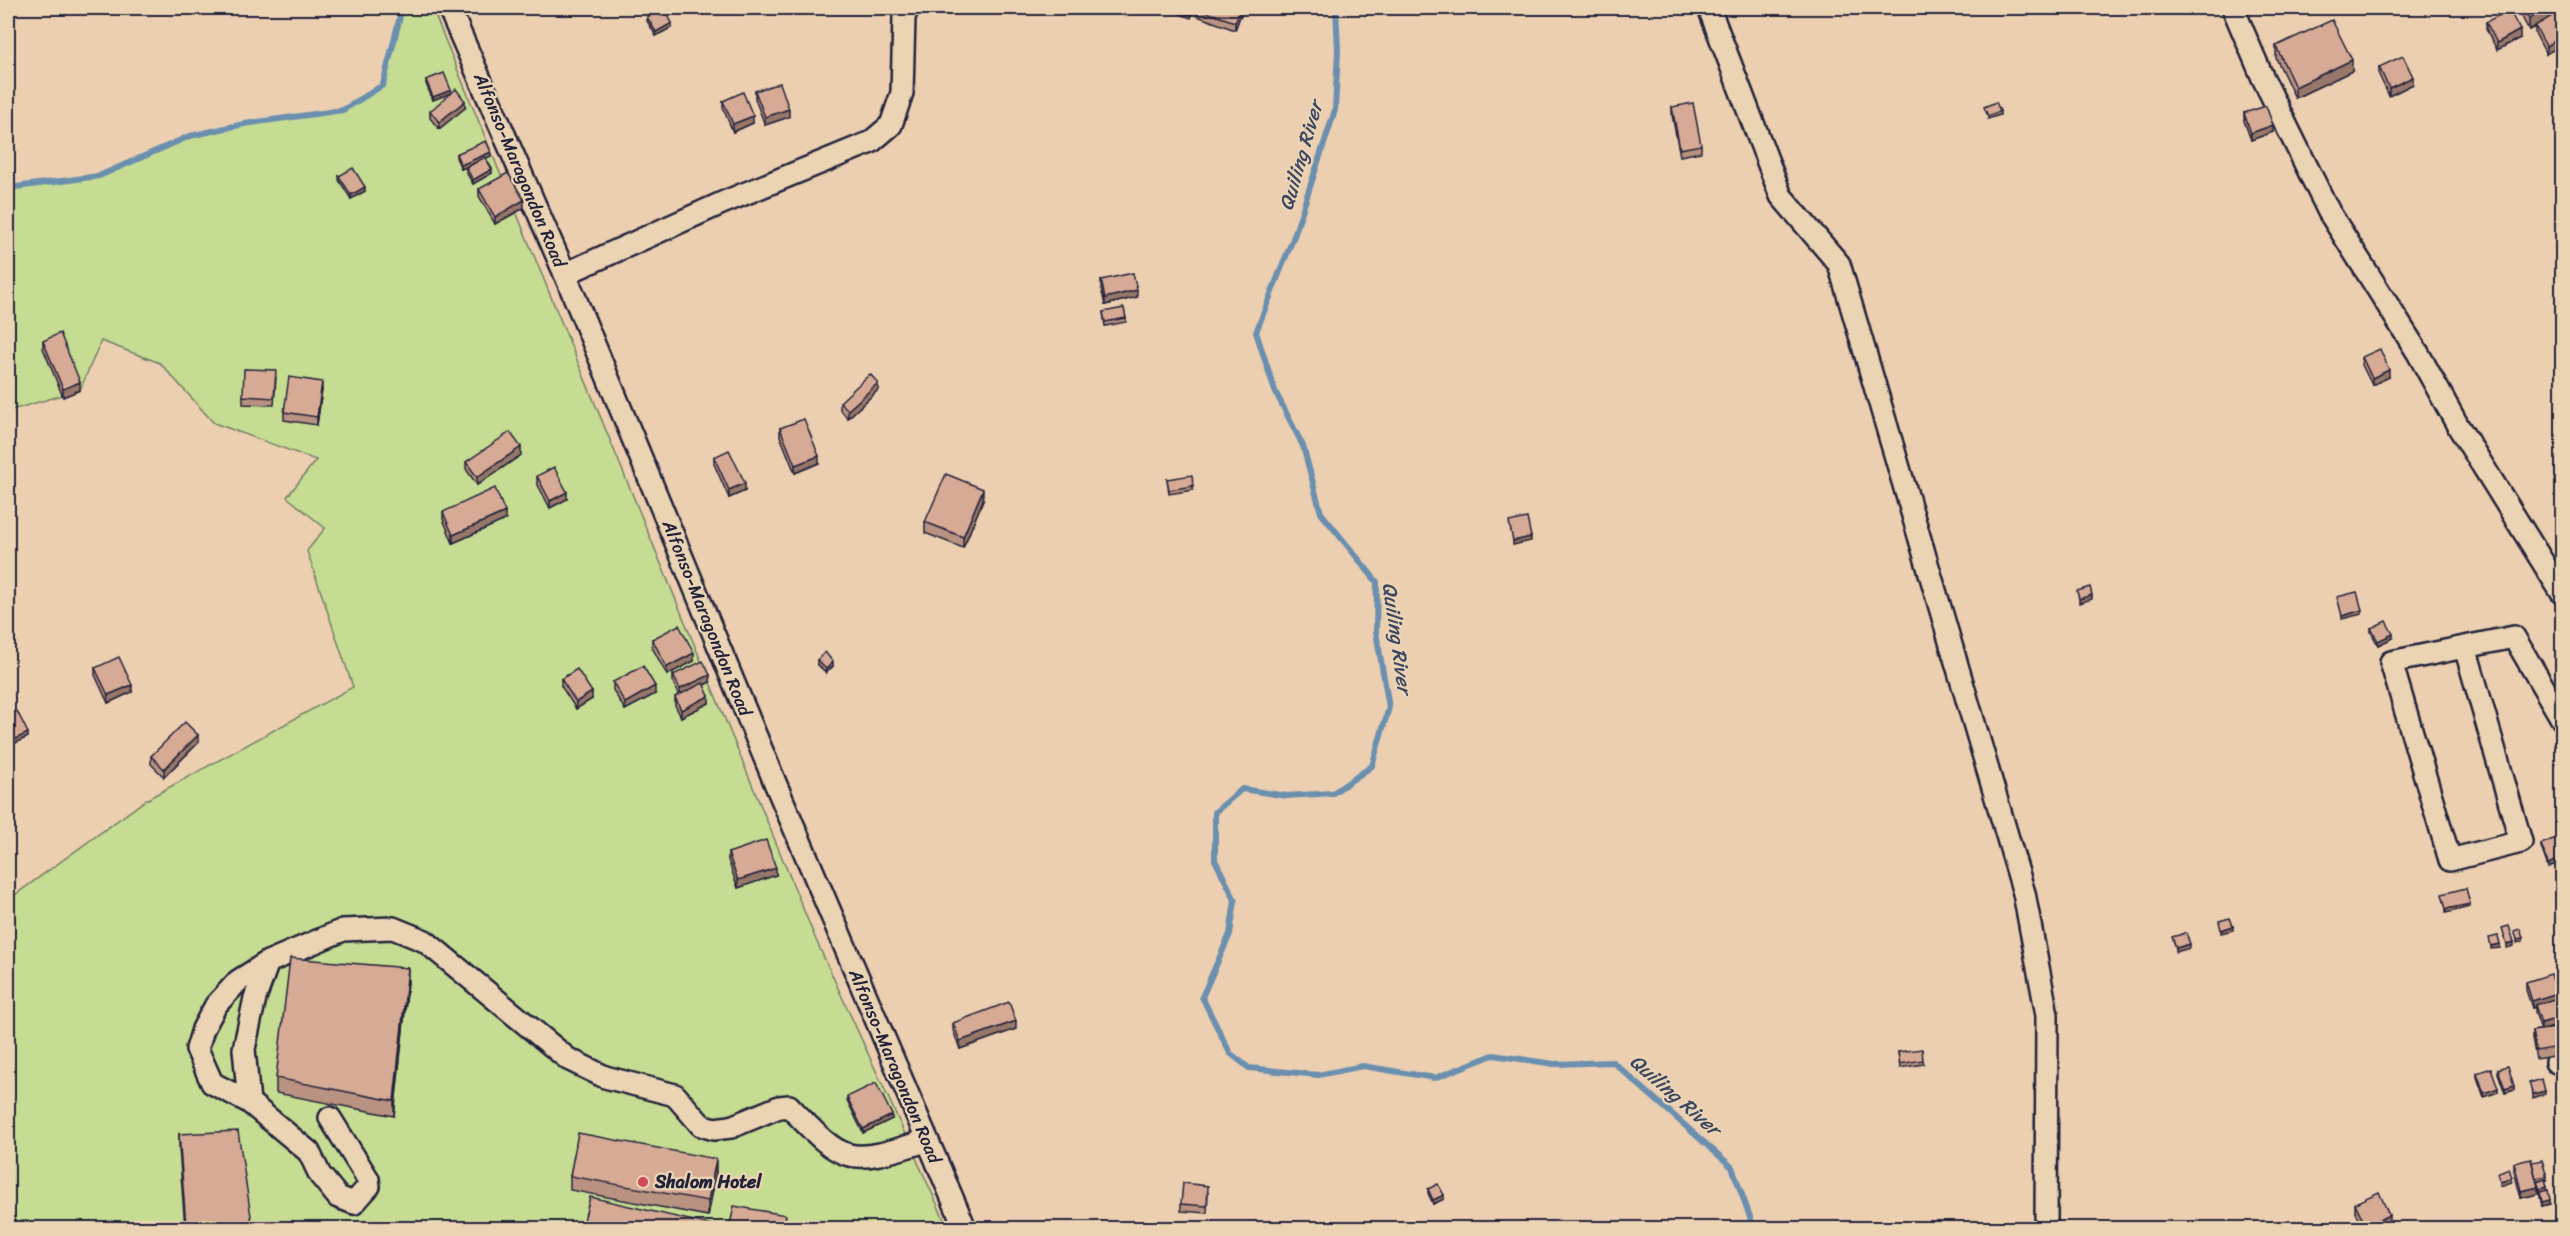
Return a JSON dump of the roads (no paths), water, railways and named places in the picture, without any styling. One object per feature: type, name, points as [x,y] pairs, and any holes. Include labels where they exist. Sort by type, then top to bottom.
[{"type":"street","points":[[565,274],[723,203],[871,142],[891,125],[902,93],[904,17],[908,8]]},
{"type":"street","points":[[1709,8],[1781,196],[1839,264],[2024,893],[2047,1015],[2046,1228]]},
{"type":"street","points":[[2233,8],[2262,76],[2329,212],[2418,352],[2458,426],[2562,593]]},
{"type":"street","name":"Alfonso-Maragondon Road","points":[[450,10],[565,274],[926,1141],[965,1228]]},
{"type":"street","points":[[2465,648],[2521,842],[2450,860],[2391,662],[2514,637],[2562,719]]},
{"type":"street","points":[[330,1118],[367,1174],[369,1186],[354,1203],[338,1197],[320,1176],[309,1152],[249,1102],[212,1083],[197,1049],[203,1029],[216,1005],[238,981],[268,962],[343,930],[393,928],[425,941],[568,1059],[605,1077],[675,1095],[701,1125],[714,1130],[731,1127],[779,1107],[789,1106],[823,1142],[842,1155],[863,1158],[926,1141]]},
{"type":"street","points":[[249,1102],[244,1049],[255,998],[268,962]]},
{"type":"waterway","points":[[8,188],[99,176],[190,136],[244,124],[343,110],[383,85],[402,8]]},
{"type":"waterway","name":"Quiling River","points":[[1336,8],[1338,50],[1335,110],[1294,236],[1256,332],[1275,391],[1303,446],[1321,513],[1377,582],[1376,632],[1389,707],[1372,766],[1333,793],[1287,796],[1242,789],[1215,812],[1215,860],[1235,900],[1230,934],[1202,997],[1230,1053],[1249,1068],[1318,1075],[1363,1066],[1435,1078],[1493,1055],[1554,1064],[1613,1062],[1732,1167],[1754,1228]]},
{"type":"place","name":"Shalom Hotel","points":[[643,1182]]}]
